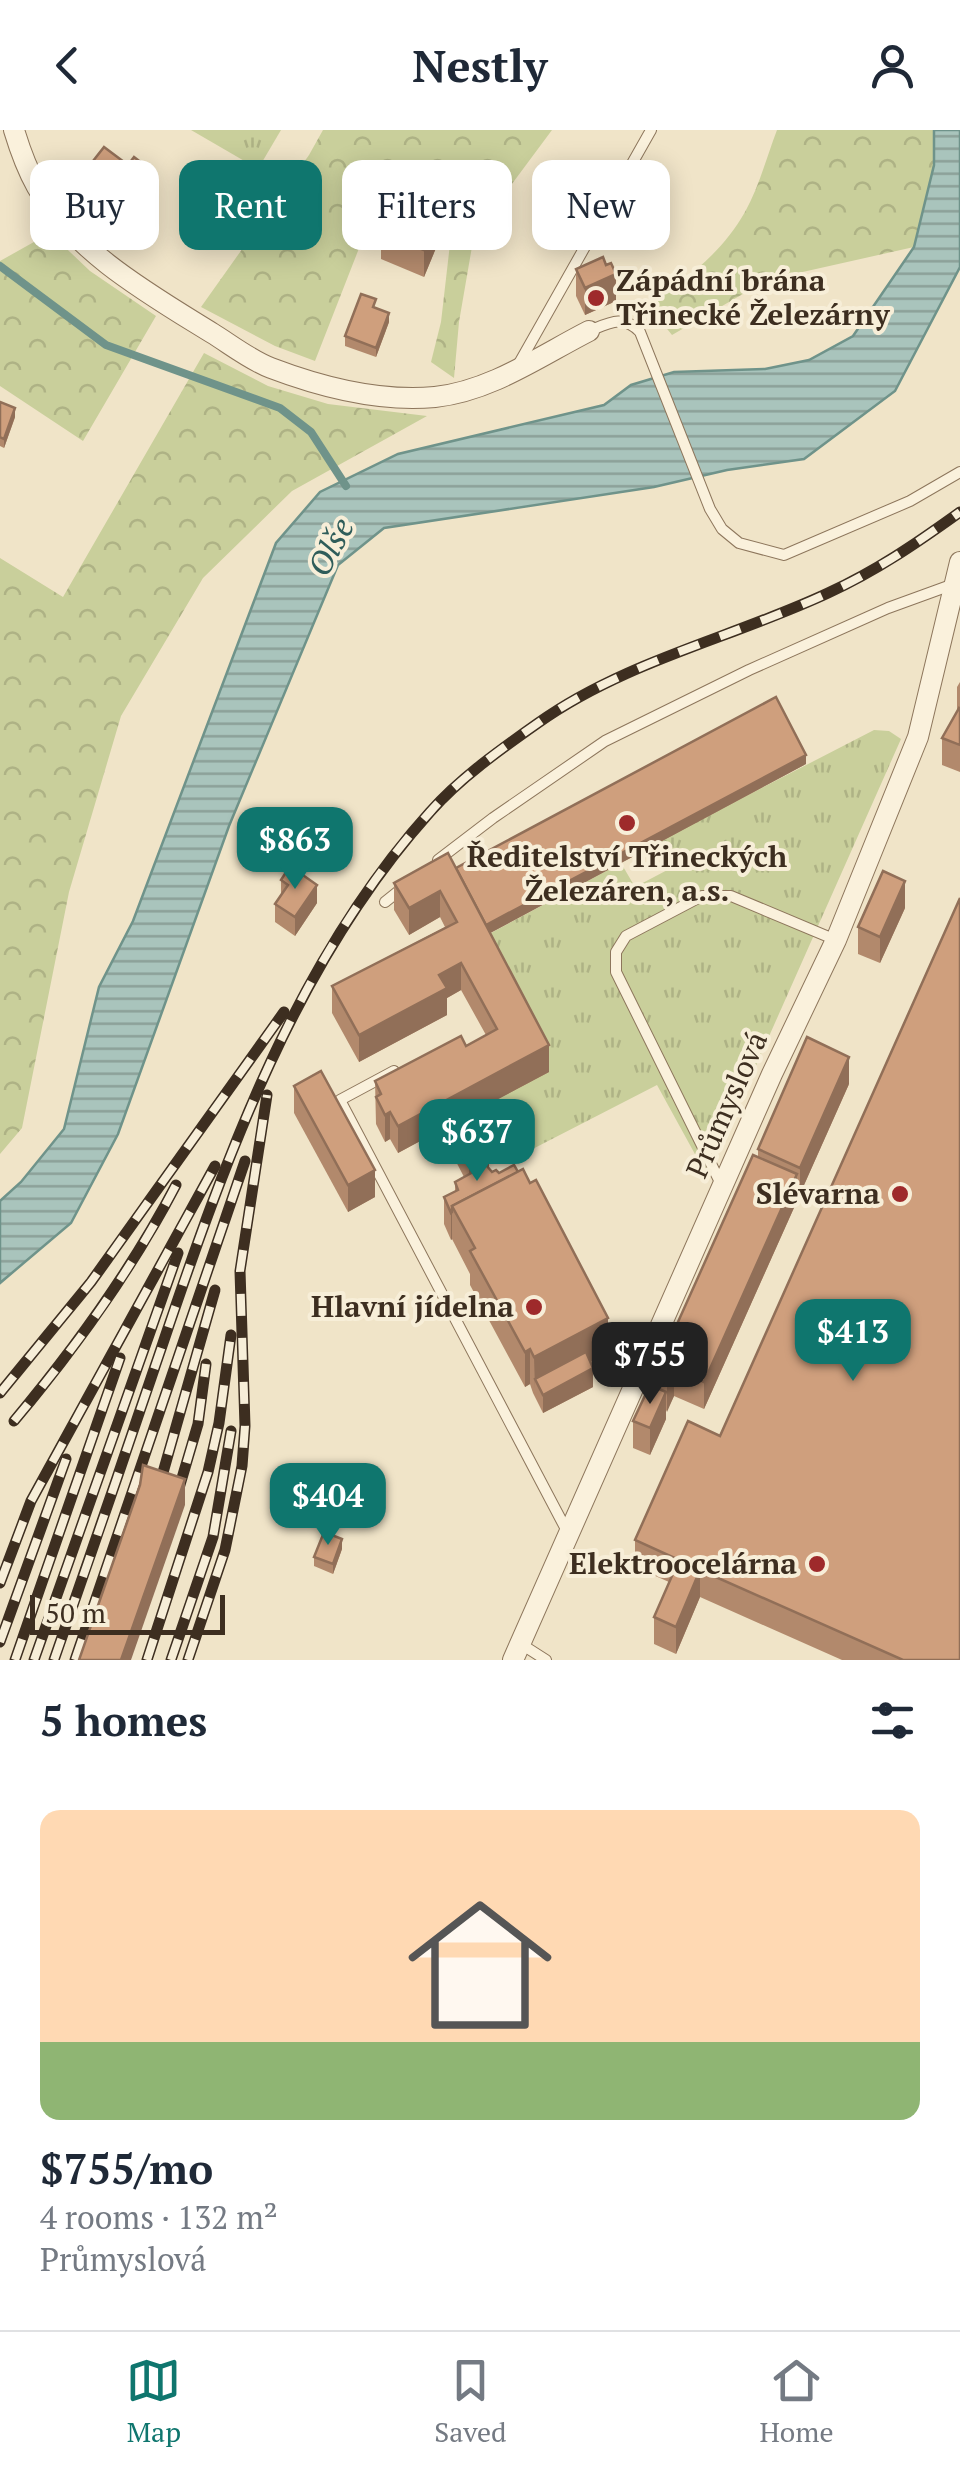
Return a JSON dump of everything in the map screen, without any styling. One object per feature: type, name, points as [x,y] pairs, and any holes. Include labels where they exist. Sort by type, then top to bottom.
[{"type":"street","points":[[14,130],[38,189],[70,228],[106,262],[151,296],[267,367],[342,389],[401,398],[437,397],[487,386],[589,332]]},
{"type":"street","name":"Průmyslová","points":[[517,1652],[772,1074],[836,940],[918,737],[958,584],[960,562]]},
{"type":"lane","points":[[517,368],[651,130]]},
{"type":"lane","points":[[589,332],[618,320],[632,323],[647,344],[710,510],[722,530],[739,544],[784,555],[910,501],[960,472]]},
{"type":"lane","points":[[431,866],[492,818],[606,742],[749,670],[888,608],[958,584]]},
{"type":"lane","points":[[385,902],[416,878]]},
{"type":"lane","points":[[724,1188],[616,972],[616,952],[626,936],[702,896],[731,896],[836,940]]},
{"type":"lane","points":[[405,1066],[340,1100],[569,1536]]},
{"type":"lane","points":[[517,1652],[546,1660]]},
{"type":"green space","points":[[191,130],[281,130],[263,160],[243,160]]},
{"type":"green space","points":[[323,130],[552,130],[512,184],[512,160],[342,160],[342,250],[358,250],[315,361],[275,346],[201,307],[242,250],[322,250],[322,160],[305,160]]},
{"type":"green space","points":[[777,130],[934,130],[934,165],[914,247],[767,280],[672,335],[646,303],[702,265],[736,227]]},
{"type":"green space","points":[[30,244],[30,250],[68,250],[90,271],[156,316],[83,441],[0,386],[0,261]]},
{"type":"green space","points":[[449,250],[471,250],[454,378],[431,362],[441,322]]},
{"type":"green space","points":[[204,353],[268,386],[328,404],[427,416],[292,491],[203,578],[121,716],[69,892],[22,1128],[0,1154],[0,558],[63,597]]},
{"type":"green space","points":[[874,730],[889,731],[901,739],[707,1176],[657,1085],[519,1156],[502,1146],[482,1106],[546,1072],[476,941],[621,863],[635,887],[673,867],[659,841]]},
{"type":"water","name":"Olše","points":[[934,130],[960,130],[960,267],[895,391],[804,459],[727,470],[654,487],[384,528],[338,565],[229,826],[118,1134],[71,1223],[0,1283],[0,1201],[21,1182],[64,1129],[99,987],[133,921],[276,543],[320,492],[398,454],[604,405],[631,385],[674,372],[765,369],[809,360],[853,336],[914,247],[934,165]]},
{"type":"building","points":[[104,147],[121,160],[94,160]]},
{"type":"building","points":[[603,257],[616,274],[585,288],[576,269]]},
{"type":"building","points":[[361,294],[376,299],[373,307],[389,313],[376,348],[345,336]]},
{"type":"building","points":[[0,402],[15,408],[4,439],[0,437]]},
{"type":"building","name":"Ředitelství Třineckých Železáren, a.s.","points":[[776,697],[806,755],[486,925],[456,868]]},
{"type":"building","points":[[960,709],[960,745],[942,738]]},
{"type":"building","points":[[448,853],[549,1045],[398,1126],[390,1112],[385,1115],[376,1097],[381,1094],[375,1081],[461,1036],[466,1046],[497,1029],[461,963],[439,975],[447,988],[359,1035],[332,986],[457,922],[440,891],[409,908],[394,883]]},
{"type":"building","points":[[290,866],[317,885],[295,917],[275,904],[288,885],[281,880]]},
{"type":"building","points":[[883,871],[905,881],[880,937],[858,927]]},
{"type":"building","name":"Slévarna","points":[[960,898],[960,1660],[903,1660],[700,1570],[676,1627],[654,1617],[679,1560],[635,1540],[688,1421],[720,1436]]},
{"type":"building","points":[[807,1037],[849,1057],[800,1168],[758,1149]]},
{"type":"building","points":[[321,1071],[375,1170],[348,1185],[294,1086]]},
{"type":"building","points":[[469,1108],[489,1147],[469,1158],[448,1119]]},
{"type":"building","points":[[753,1155],[797,1174],[704,1382],[674,1369],[667,1385],[660,1382],[667,1366],[660,1362]]},
{"type":"building","points":[[486,1165],[499,1173],[514,1165],[518,1172],[452,1206],[451,1213],[444,1197],[458,1190],[455,1182]]},
{"type":"building","name":"Hlavní jídelna","points":[[523,1169],[530,1183],[536,1180],[608,1318],[534,1357],[530,1349],[525,1352],[470,1251],[475,1248],[452,1206]]},
{"type":"building","points":[[586,1352],[593,1368],[543,1395],[535,1379]]},
{"type":"building","points":[[650,1385],[666,1392],[650,1428],[633,1421]]},
{"type":"building","points":[[143,1465],[185,1479],[121,1660],[79,1660],[140,1485]]},
{"type":"building","points":[[324,1532],[342,1539],[333,1564],[314,1557]]},
{"type":"waterway","points":[[0,266],[106,345],[280,408],[311,432],[346,486]]},
{"type":"railway","points":[[54,1660],[187,1273],[240,1133],[303,996],[383,870],[454,787],[572,701],[643,666],[846,584],[896,556],[960,512]]},
{"type":"railway","points":[[0,1393],[91,1282],[284,1012]]},
{"type":"railway","points":[[188,1660],[225,1550],[242,1466],[245,1426],[240,1271],[267,1095]]},
{"type":"railway","points":[[75,1660],[245,1161]]},
{"type":"railway","points":[[0,1583],[31,1501],[215,1166]]},
{"type":"railway","points":[[14,1421],[101,1308],[176,1185]]},
{"type":"railway","points":[[34,1660],[178,1253]]},
{"type":"railway","points":[[156,1497],[215,1290]]},
{"type":"railway","points":[[147,1660],[208,1472],[231,1335]]},
{"type":"railway","points":[[15,1660],[120,1358]]},
{"type":"railway","points":[[174,1505],[198,1424],[206,1364]]},
{"type":"railway","points":[[171,1660],[213,1537],[231,1431]]},
{"type":"railway","points":[[0,1642],[66,1459]]},
{"type":"place","name":"Zápádní brána Třinecké Železárny","points":[[596,298]]},
{"type":"place","name":"Ředitelství Třineckých Železáren, a.s.","points":[[627,823]]},
{"type":"place","name":"Slévarna","points":[[900,1194]]},
{"type":"place","name":"Hlavní jídelna","points":[[534,1307]]},
{"type":"place","name":"Elektroocelárna","points":[[817,1564]]}]
